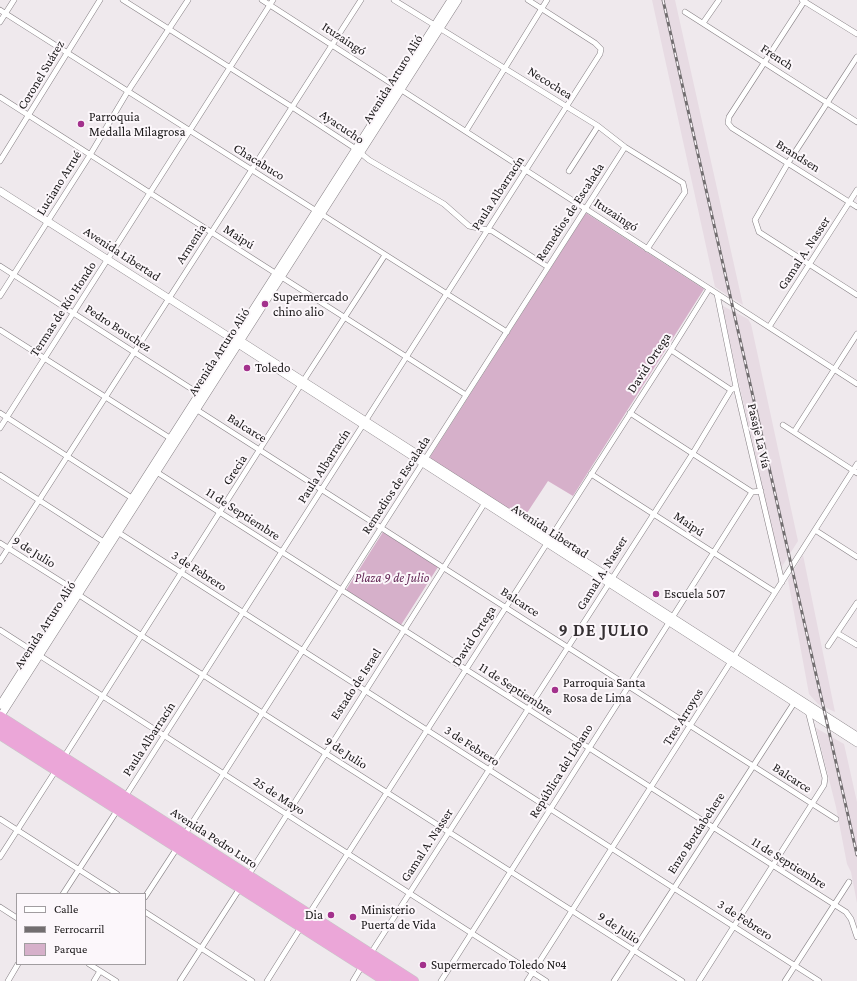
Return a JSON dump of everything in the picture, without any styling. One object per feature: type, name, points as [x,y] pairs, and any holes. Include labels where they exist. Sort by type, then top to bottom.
[{"type":"highway","name":"Avenida Pedro Luro","points":[[0,717],[64,757],[176,848],[309,914],[414,981]]},
{"type":"highway","name":"Avenida Pedro Luro","points":[[0,725],[400,981]]},
{"type":"highway","name":"Avenida Pedro Luro","points":[[0,735],[56,770],[185,834],[301,927],[385,981]]},
{"type":"main road","name":"Avenida Arturo Alió","points":[[0,717],[74,589],[115,531],[235,341],[319,213],[437,27],[451,0]]},
{"type":"main road","name":"Avenida Arturo Alió","points":[[437,27],[458,0]]},
{"type":"main road","name":"Avenida Libertad","points":[[0,191],[856,738]]},
{"type":"main road","name":"Avenida Arturo Alió","points":[[0,705],[79,595],[107,543]]},
{"type":"main road","name":"Avenida Libertad","points":[[796,700],[808,711],[856,738]]},
{"type":"street","points":[[0,22],[14,0]]},
{"type":"street","name":"Coronel Suárez","points":[[0,161],[100,0]]},
{"type":"street","name":"Ayacucho","points":[[123,0],[292,107],[390,173],[444,204],[469,226],[474,229],[488,229],[548,267]]},
{"type":"street","name":"Luciano Arrué","points":[[0,296],[90,155],[128,91],[188,0]]},
{"type":"street","name":"Ituzaingó","points":[[262,0],[857,384]]},
{"type":"street","name":"Termas de Río Hondo","points":[[0,428],[273,0]]},
{"type":"street","name":"Armenia","points":[[0,561],[361,0]]},
{"type":"street","name":"Necochea","points":[[394,0],[598,126],[625,147],[679,180],[685,186],[685,192],[647,249]]},
{"type":"street","points":[[528,0],[542,9]]},
{"type":"street","points":[[466,131],[547,0]]},
{"type":"street","points":[[703,23],[719,0]]},
{"type":"street","points":[[765,62],[804,0],[857,34]]},
{"type":"street","name":"Paula Albarracín","points":[[64,893],[600,54],[601,49],[595,43],[542,9]]},
{"type":"street","name":"Chacabuco","points":[[0,10],[507,332]]},
{"type":"street","name":"French","points":[[685,12],[857,122]]},
{"type":"street","points":[[857,57],[756,215],[755,225],[759,232],[857,295]]},
{"type":"street","name":"Brandsen","points":[[765,62],[729,117],[728,123],[732,128],[857,207]]},
{"type":"street","name":"Maipú","points":[[0,97],[466,395]]},
{"type":"street","points":[[569,171],[598,126]]},
{"type":"street","name":"Remedios de Escalada","points":[[185,834],[625,147]]},
{"type":"street","name":"Gamal A. Nasser","points":[[769,327],[857,190]]},
{"type":"street","name":"Grecia","points":[[64,757],[182,574],[301,383],[385,255]]},
{"type":"street","name":"Pedro Bouchez","points":[[0,266],[202,395]]},
{"type":"street","name":"David Ortega","points":[[309,914],[671,350],[709,288]]},
{"type":"street","name":"Pasaje La Vía","points":[[717,294],[736,387],[782,582]]},
{"type":"street","points":[[0,330],[173,440]]},
{"type":"street","points":[[794,432],[857,334]]},
{"type":"street","points":[[671,350],[731,390]]},
{"type":"street","name":"Gamal A. Nasser","points":[[371,953],[693,453],[731,390],[736,387]]},
{"type":"street","name":"Balcarce","points":[[194,408],[322,488],[836,819]]},
{"type":"street","points":[[0,413],[134,500]]},
{"type":"street","points":[[630,413],[752,492],[761,491]]},
{"type":"street","points":[[783,425],[855,471]]},
{"type":"street","name":"Tres Arroyos","points":[[528,981],[775,592],[855,471],[857,464]]},
{"type":"street","name":"11 de Septiembre","points":[[154,470],[834,904],[849,915],[857,936]]},
{"type":"street","points":[[0,474],[107,543]]},
{"type":"street","name":"Maipú","points":[[591,474],[653,513],[713,554],[775,592]]},
{"type":"street","name":"República del Líbano","points":[[441,981],[752,492]]},
{"type":"street","name":"Estado de Israel","points":[[180,981],[486,501]]},
{"type":"street","points":[[815,530],[857,557]]},
{"type":"street","name":"3 de Febrero","points":[[115,531],[819,981]]},
{"type":"street","name":"9 de Julio","points":[[0,543],[74,589],[79,595],[142,636],[682,981]]},
{"type":"street","points":[[828,646],[857,602]]},
{"type":"street","name":"25 de Mayo","points":[[0,630],[546,981]]},
{"type":"street","points":[[837,632],[857,645]]},
{"type":"street","name":"Enzo Bordabehere","points":[[614,981],[796,700]]},
{"type":"street","points":[[699,981],[813,804],[825,780],[808,711]]},
{"type":"street","points":[[0,857],[56,770]]},
{"type":"street","points":[[0,820],[114,893]]},
{"type":"street","points":[[146,894],[176,848]]},
{"type":"street","points":[[785,981],[849,882]]},
{"type":"street","points":[[0,907],[16,917]]},
{"type":"street","points":[[146,913],[252,981]]},
{"type":"street","points":[[267,981],[301,927]]},
{"type":"street","points":[[8,981],[17,965]]},
{"type":"street","points":[[91,965],[116,981]]},
{"type":"street","points":[[353,981],[362,966]]},
{"type":"street","points":[[94,981],[100,971]]},
{"type":"shaded area","points":[[652,0],[675,0],[743,305],[715,287]]},
{"type":"shaded area","points":[[721,305],[748,319],[751,324],[798,541],[781,568]]},
{"type":"shaded area","points":[[803,555],[835,712],[818,704],[809,694],[788,580]]},
{"type":"shaded area","points":[[816,728],[844,744],[857,802],[857,903],[851,872],[847,864],[836,807]]},
{"type":"green space","points":[[586,213],[704,289],[573,496],[548,481],[523,519],[430,457]]},
{"type":"green space","name":"Plaza 9 de Julio","points":[[383,532],[438,567],[401,625],[346,590]]},
{"type":"railway","points":[[663,0],[857,855]]},
{"type":"place","name":"Parroquia Medalla Milagrosa","points":[[81,124]]},
{"type":"place","name":"Supermercado chino alio","points":[[265,304]]},
{"type":"place","name":"Toledo","points":[[247,368]]},
{"type":"place","name":"Escuela 507","points":[[656,594]]},
{"type":"place","name":"Parroquia Santa Rosa de Lima","points":[[555,690]]},
{"type":"place","name":"Dia","points":[[331,915]]},
{"type":"place","name":"Ministerio Puerta de Vida","points":[[353,917]]},
{"type":"place","name":"Supermercado Toledo Nº4","points":[[423,965]]},
{"type":"district","name":"9 DE JULIO","points":[[604,631]]}]
